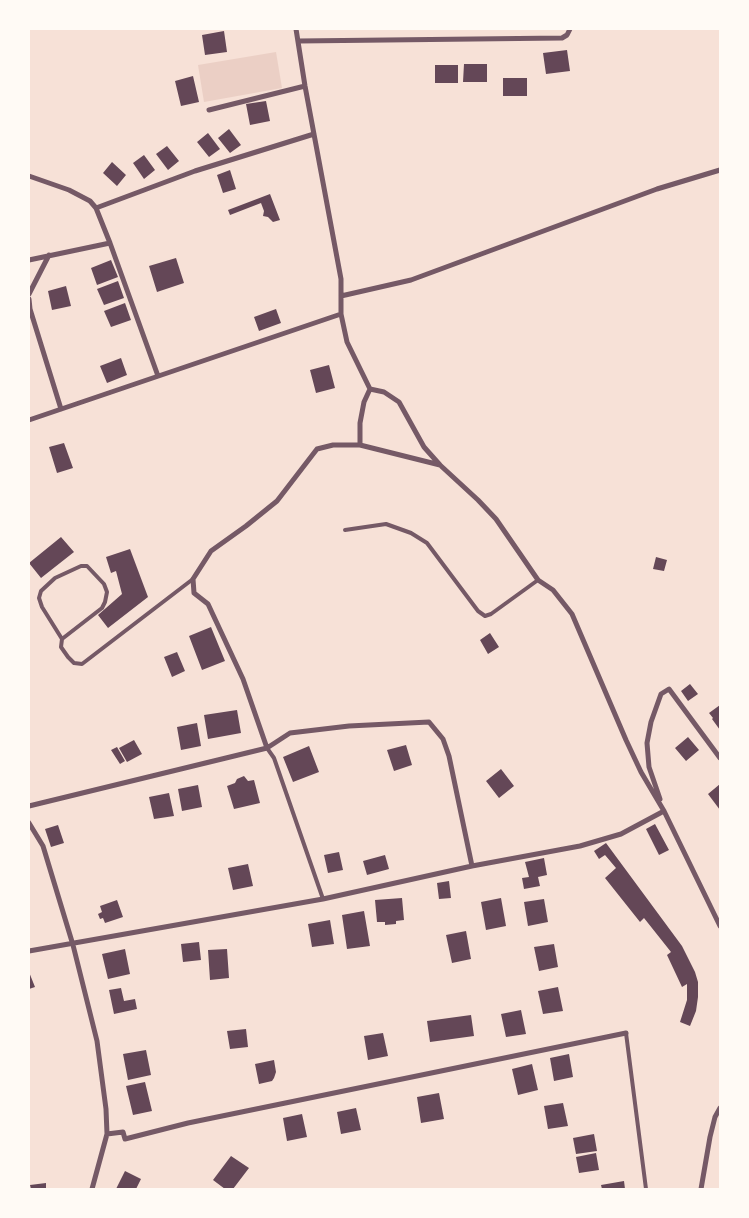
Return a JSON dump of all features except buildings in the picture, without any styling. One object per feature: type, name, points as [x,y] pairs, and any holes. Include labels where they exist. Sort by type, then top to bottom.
[{"type":"street","points":[[296,29],[342,279],[341,314],[347,342],[370,389]]},
{"type":"street","points":[[299,41],[562,38],[567,35],[570,29]]},
{"type":"street","points":[[209,110],[305,86]]},
{"type":"street","points":[[96,208],[195,171],[314,134]]},
{"type":"street","points":[[341,296],[411,280],[657,189],[720,170]]},
{"type":"street","points":[[29,176],[69,190],[90,201],[96,208],[158,376]]},
{"type":"street","points":[[29,260],[110,242]]},
{"type":"street","points":[[29,294],[49,255]]},
{"type":"street","points":[[29,299],[30,309],[61,410]]},
{"type":"street","points":[[29,420],[341,314]]},
{"type":"street","points":[[360,445],[360,422],[364,402],[370,389]]},
{"type":"street","points":[[370,389],[384,392],[399,402],[424,447],[440,466],[496,519],[538,580],[554,590],[572,614],[641,772],[664,810],[720,926]]},
{"type":"street","points":[[266,748],[243,679],[208,604],[194,593],[193,578],[211,551],[277,501],[318,449],[333,445],[360,445],[440,466]]},
{"type":"street","points":[[664,810],[649,767],[647,754],[648,732],[655,706],[661,694],[669,689],[720,758]]},
{"type":"street","points":[[29,806],[266,748],[290,733],[348,726],[429,722],[443,739],[449,756],[472,866]]},
{"type":"street","points":[[29,951],[73,945],[323,899],[472,866],[580,846],[621,834],[664,810]]},
{"type":"street","points":[[29,823],[43,846],[73,945],[97,1042],[106,1109],[107,1134],[92,1189]]},
{"type":"street","points":[[107,1134],[123,1132],[126,1138],[188,1123],[626,1033]]},
{"type":"street","points":[[701,1189],[710,1137],[720,1108]]},
{"type":"lane","points":[[346,530],[386,524],[411,533],[427,543],[478,611],[485,616],[491,614],[538,580]]},
{"type":"lane","points":[[62,639],[102,608],[106,602],[107,592],[104,584],[87,566],[81,566],[55,578],[41,591],[39,598],[42,607],[62,639],[61,646],[68,657],[74,663],[82,664],[193,578]]},
{"type":"lane","points":[[266,748],[274,758],[323,899]]},
{"type":"lane","points":[[626,1033],[646,1189]]},
{"type":"shaded area","points":[[276,52],[282,88],[204,102],[198,65]]}]
